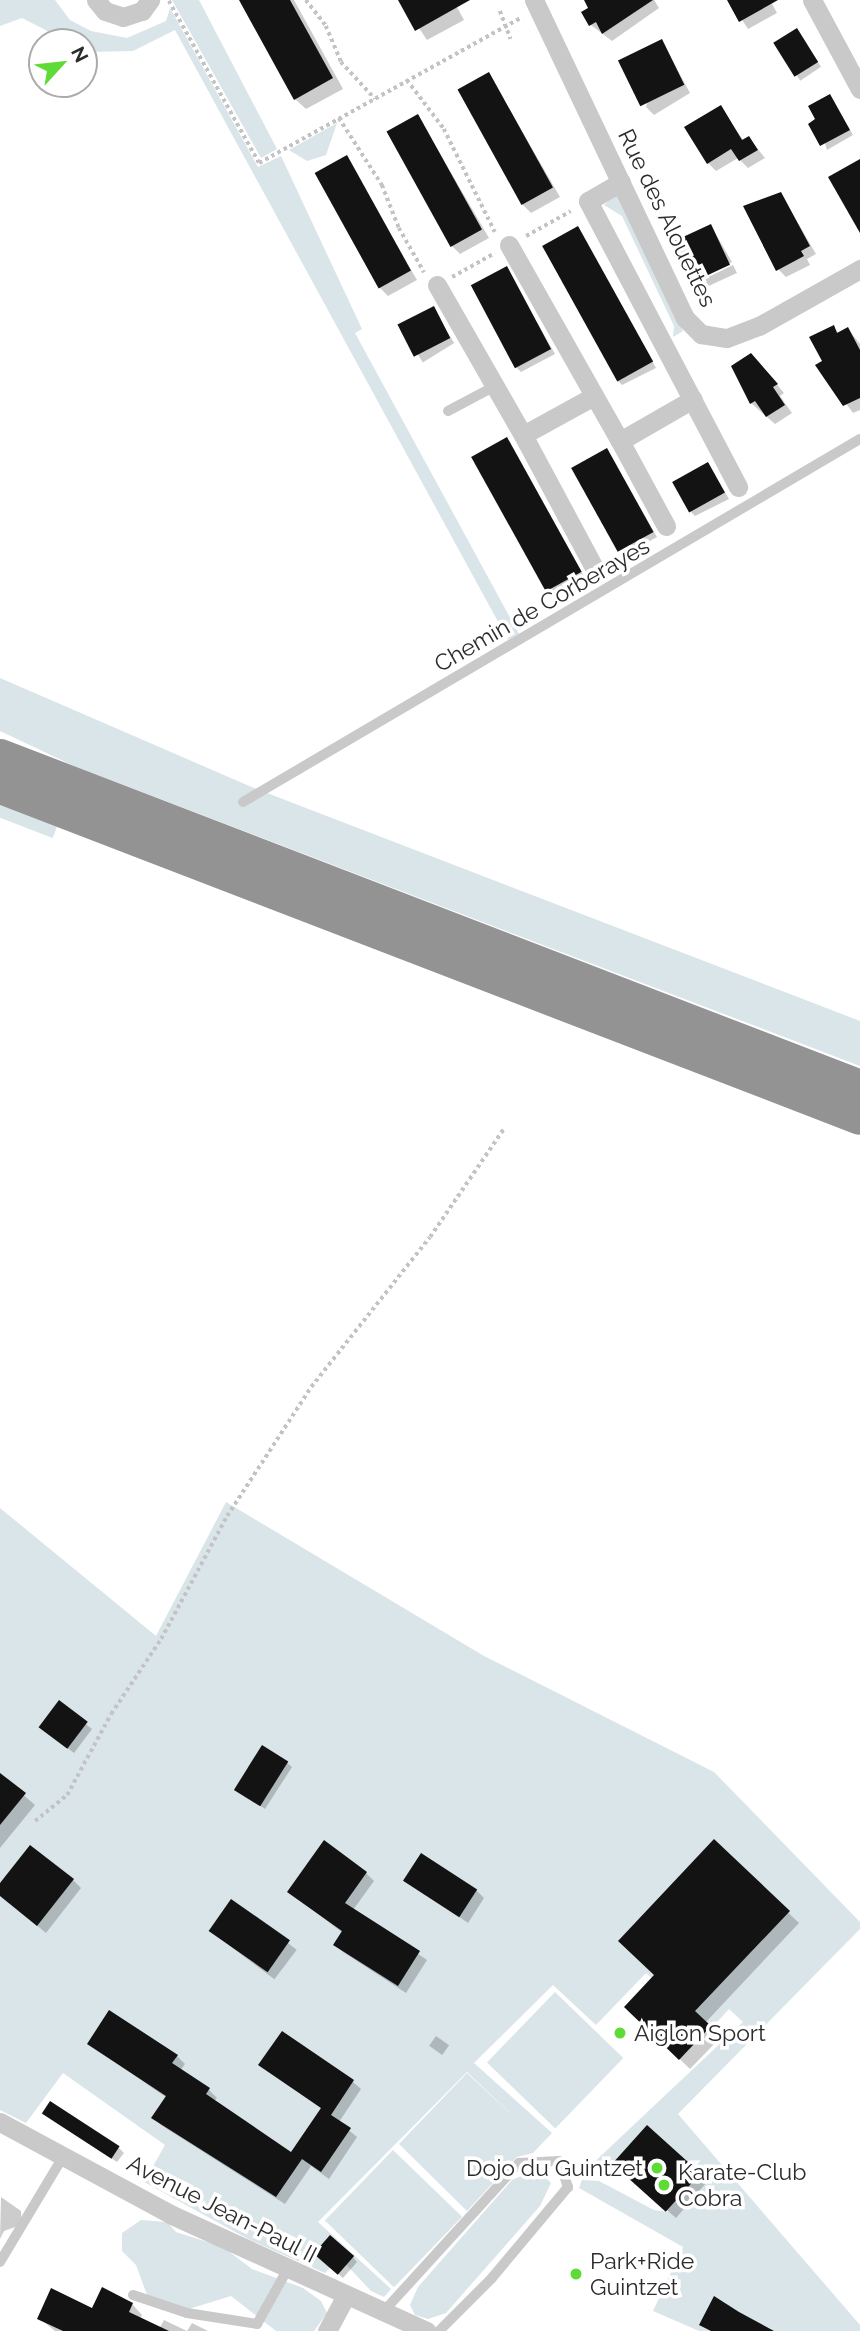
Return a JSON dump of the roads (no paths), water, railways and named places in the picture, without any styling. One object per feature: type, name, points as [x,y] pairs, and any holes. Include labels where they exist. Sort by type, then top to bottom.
[{"type":"highway","points":[[0,756],[860,1087]]},
{"type":"highway","points":[[0,786],[860,1117]]},
{"type":"street","points":[[96,0],[105,11],[123,18],[142,11],[150,0]]},
{"type":"street","points":[[812,0],[860,89]]},
{"type":"street","name":"Rue des Alouettes","points":[[536,4],[685,318],[701,334],[727,338],[759,326],[860,269]]},
{"type":"street","points":[[621,182],[588,201],[738,487]]},
{"type":"street","points":[[509,245],[666,526]]},
{"type":"street","points":[[437,285],[523,435],[595,569]]},
{"type":"street","points":[[523,435],[594,396]]},
{"type":"street","points":[[620,441],[693,399]]},
{"type":"street","name":"Avenue Jean-Paul II","points":[[0,2122],[64,2154],[172,2215],[345,2297],[427,2331]]},
{"type":"street","points":[[327,2331],[345,2297]]},
{"type":"lane","points":[[448,411],[495,386]]},
{"type":"lane","name":"Chemin de Corberayes","points":[[243,802],[860,439]]},
{"type":"lane","points":[[0,2262],[64,2154]]},
{"type":"lane","points":[[383,2313],[519,2164],[559,2161],[568,2187],[492,2278],[439,2331]]},
{"type":"lane","points":[[133,2295],[187,2313],[257,2324],[287,2270]]},
{"type":"place","name":"Aiglon Sport","points":[[620,2033]]},
{"type":"place","name":"Dojo du Guintzet","points":[[657,2168]]},
{"type":"place","name":"Karate-Club Cobra","points":[[664,2185]]},
{"type":"place","name":"Park+Ride Guintzet","points":[[576,2274]]}]
